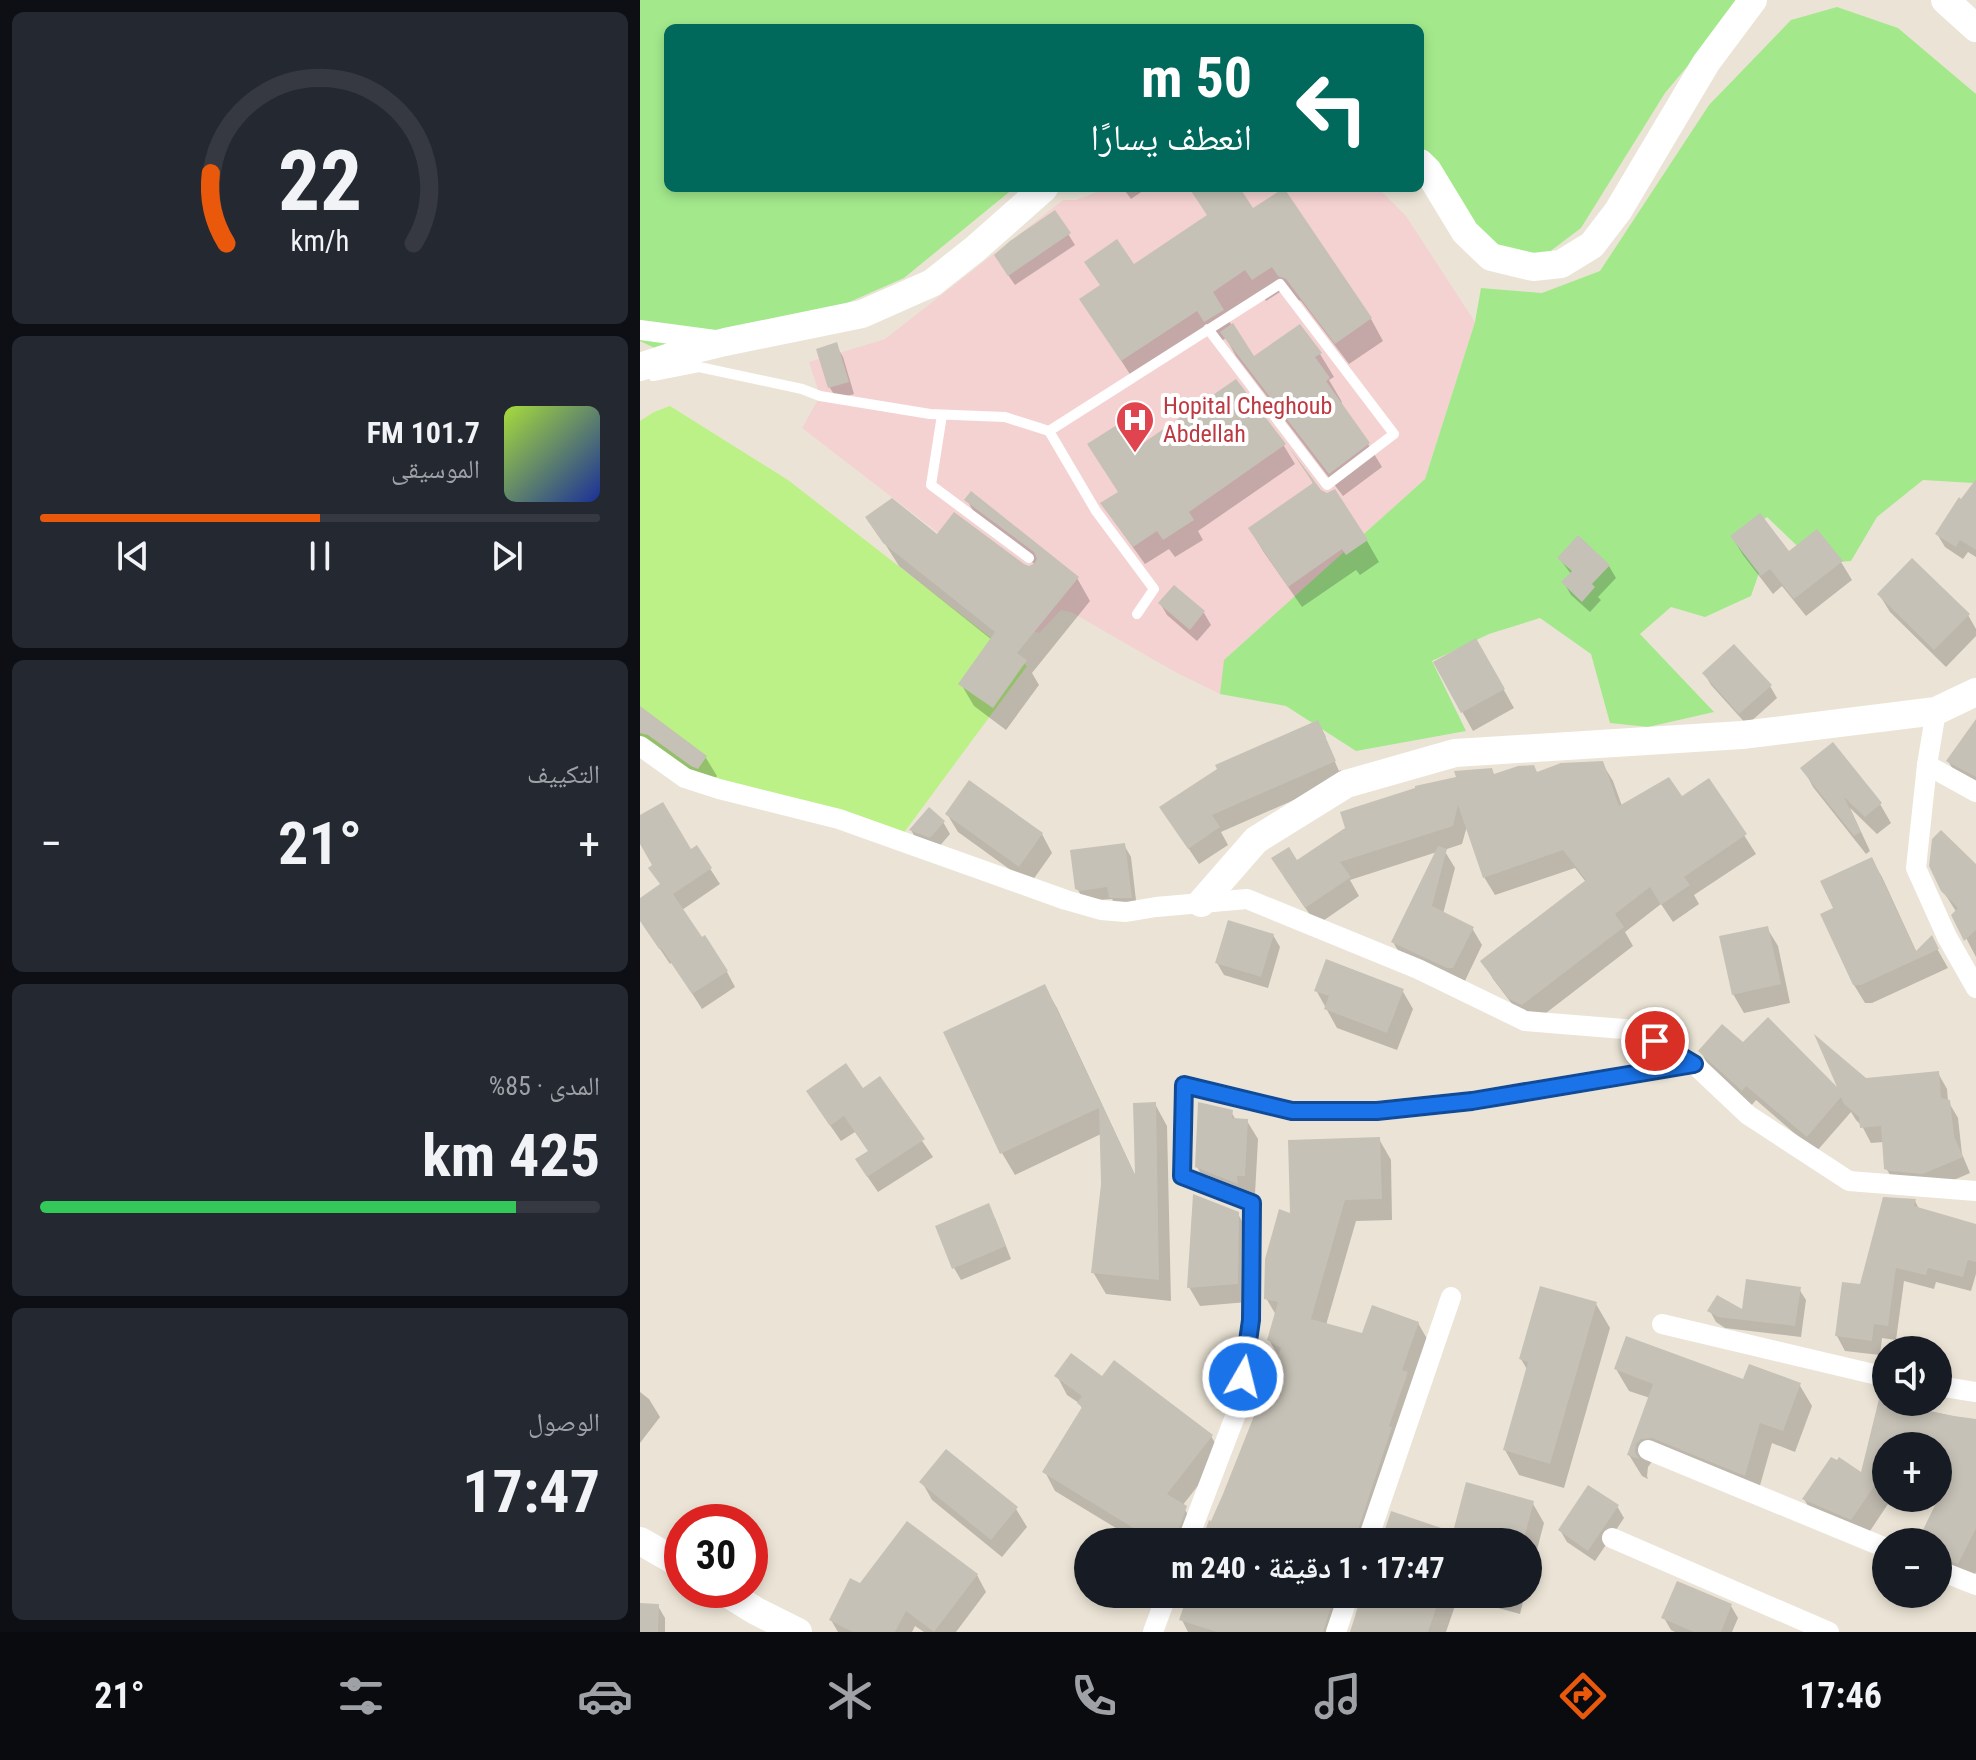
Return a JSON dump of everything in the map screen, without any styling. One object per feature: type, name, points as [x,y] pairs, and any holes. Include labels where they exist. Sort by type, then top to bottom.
[{"type":"main road","points":[[1424,167],[1465,232],[1491,257],[1533,267],[1561,264],[1592,245],[1618,211],[1706,63],[1753,0]]},
{"type":"main road","points":[[1945,0],[1976,28]]},
{"type":"main road","points":[[640,367],[725,342],[862,314],[932,283],[1039,192]]},
{"type":"main road","points":[[1201,903],[1256,840],[1346,784],[1455,753],[1742,735],[1936,711],[1976,692]]},
{"type":"main road","points":[[640,1541],[664,1555]]},
{"type":"main road","points":[[745,1608],[763,1622],[798,1632]]},
{"type":"street","points":[[640,330],[725,342]]},
{"type":"street","points":[[1936,711],[1916,868],[1947,937],[1976,988]]},
{"type":"street","points":[[640,746],[685,778],[839,819],[1101,910],[1126,912],[1247,899],[1418,969],[1525,1021],[1636,1030],[1694,1064],[1748,1115],[1849,1181],[1976,1191]]},
{"type":"street","points":[[1927,765],[1976,792]]},
{"type":"street","points":[[1192,1528],[1239,1406],[1251,1320],[1252,1203],[1182,1176],[1184,1085],[1292,1111],[1377,1111],[1472,1101],[1694,1064]]},
{"type":"street","points":[[1372,1528],[1451,1297]]},
{"type":"street","points":[[1662,1324],[1872,1374]]},
{"type":"street","points":[[1952,1388],[1976,1392]]},
{"type":"street","points":[[1648,1450],[1872,1542]]},
{"type":"street","points":[[1612,1538],[1829,1632]]},
{"type":"street","points":[[1952,1576],[1976,1585]]},
{"type":"street","points":[[1153,1632],[1162,1608]]},
{"type":"street","points":[[1336,1632],[1344,1608]]},
{"type":"lane","points":[[1049,431],[1208,329],[1280,284],[1394,434],[1327,485],[1208,329]]},
{"type":"lane","points":[[640,378],[699,367],[802,389],[820,396],[942,415],[1005,417],[1049,431],[1096,511],[1154,589],[1137,614]]},
{"type":"lane","points":[[942,415],[931,485],[1029,558]]},
{"type":"shaded area","name":"Hopital Cheghoub Abdellah","points":[[1097,192],[1382,192],[1406,216],[1475,322],[1425,479],[1225,660],[1220,694],[1175,672],[1071,612],[1061,610],[1039,633],[995,618],[1011,589],[802,428],[820,396],[809,362],[885,339],[1063,200],[1076,200]]},
{"type":"green space","points":[[640,0],[1751,0],[1727,19],[1665,93],[1581,228],[1544,256],[1481,248],[1424,171],[1424,24],[664,24],[664,192],[1009,192],[904,278],[838,307],[661,351],[640,341]]},
{"type":"green space","points":[[1837,7],[1898,28],[1976,94],[1976,481],[1923,480],[1877,517],[1851,561],[1816,564],[1767,517],[1735,541],[1760,570],[1751,596],[1705,617],[1671,607],[1640,634],[1714,712],[1648,727],[1610,723],[1591,654],[1540,618],[1489,634],[1432,661],[1466,731],[1356,751],[1286,706],[1220,694],[1224,660],[1425,479],[1475,322],[1481,288],[1542,293],[1600,271],[1709,105],[1791,20]]},
{"type":"green space","points":[[670,406],[788,480],[1027,666],[900,838],[682,771],[640,738],[640,421]]},
{"type":"building","points":[[1192,192],[1243,192],[1253,208],[1278,192],[1287,192],[1372,318],[1335,344],[1286,279],[1278,276],[1272,267],[1252,280],[1245,270],[1213,292],[1224,310],[1204,322],[1197,311],[1121,361],[1079,299],[1100,285],[1084,262],[1117,239],[1134,264],[1207,215]]},
{"type":"building","points":[[1055,210],[1071,233],[1008,276],[994,255]]},
{"type":"building","points":[[1233,323],[1254,356],[1300,324],[1322,353],[1315,357],[1330,378],[1326,381],[1370,443],[1329,474],[1220,332]]},
{"type":"building","points":[[837,342],[849,382],[828,388],[816,349]]},
{"type":"building","points":[[1236,379],[1286,444],[1189,512],[1194,520],[1163,540],[1157,531],[1133,547],[1100,503],[1118,492],[1087,444],[1120,423],[1136,448]]},
{"type":"building","points":[[1288,446],[1321,490],[1327,493],[1335,489],[1368,540],[1346,555],[1342,549],[1288,587],[1248,528],[1313,483]]},
{"type":"building","points":[[1976,479],[1976,550],[1960,540],[1956,547],[1935,534],[1959,497],[1961,499]]},
{"type":"building","points":[[971,491],[1079,577],[1017,653],[1027,660],[993,708],[958,684],[995,632],[883,543],[865,517],[892,498],[937,534],[954,512],[1024,564],[1029,566],[1035,563],[1037,558],[1034,552],[964,500]]},
{"type":"building","points":[[1760,513],[1789,551],[1817,529],[1843,561],[1794,599],[1770,569],[1761,576],[1730,536]]},
{"type":"building","points":[[1578,535],[1610,565],[1592,584],[1595,587],[1582,602],[1561,582],[1572,571],[1557,558]]},
{"type":"building","points":[[1912,558],[1970,614],[1934,650],[1877,594]]},
{"type":"building","points":[[1174,585],[1205,611],[1190,630],[1158,603]]},
{"type":"building","points":[[1476,638],[1505,689],[1461,713],[1433,662]]},
{"type":"building","points":[[1734,644],[1772,685],[1739,714],[1702,673]]},
{"type":"building","points":[[640,706],[707,756],[698,769],[648,735],[640,733]]},
{"type":"building","points":[[1976,719],[1976,777],[1946,761]]},
{"type":"building","points":[[1318,720],[1336,761],[1212,815],[1220,827],[1188,849],[1159,807],[1217,769],[1215,765]]},
{"type":"building","points":[[1833,742],[1882,803],[1865,817],[1844,797],[1861,832],[1854,836],[1800,768]]},
{"type":"building","points":[[1603,761],[1619,806],[1669,777],[1682,796],[1709,778],[1747,834],[1684,877],[1690,885],[1661,905],[1650,887],[1615,914],[1624,927],[1522,1005],[1509,999],[1480,961],[1586,880],[1563,850],[1483,878],[1458,805],[1453,826],[1340,862],[1351,877],[1305,908],[1271,858],[1289,847],[1297,860],[1345,828],[1340,812],[1415,786],[1456,777],[1454,771],[1492,768],[1494,774],[1518,766],[1534,765],[1537,772],[1561,763]]},
{"type":"building","points":[[969,780],[1043,833],[1019,867],[945,814]]},
{"type":"building","points":[[663,802],[691,849],[697,845],[712,868],[673,894],[728,971],[692,994],[640,921],[640,898],[660,884],[648,868],[652,865],[640,844],[640,815]]},
{"type":"building","points":[[929,807],[945,821],[930,838],[909,830]]},
{"type":"building","points":[[1941,830],[1976,864],[1976,930],[1964,941],[1951,915],[1958,908],[1941,891],[1929,866],[1932,839]]},
{"type":"building","points":[[1125,843],[1132,898],[1109,898],[1107,887],[1075,889],[1070,850]]},
{"type":"building","points":[[1438,846],[1447,849],[1432,906],[1474,927],[1453,968],[1391,942]]},
{"type":"building","points":[[1872,857],[1916,951],[1932,935],[1939,949],[1861,985],[1853,985],[1820,914],[1833,908],[1820,881]]},
{"type":"building","points":[[1228,920],[1274,934],[1261,977],[1215,963]]},
{"type":"building","points":[[1768,926],[1781,984],[1732,995],[1719,936]]},
{"type":"building","points":[[1326,959],[1404,989],[1387,1033],[1324,1009],[1329,996],[1314,991]]},
{"type":"building","points":[[1045,984],[1135,1175],[1133,1103],[1156,1102],[1159,1280],[1091,1273],[1101,1184],[1099,1108],[1000,1154],[943,1032]]},
{"type":"building","points":[[1768,1017],[1837,1087],[1814,1034],[1866,1078],[1939,1071],[1941,1098],[1950,1100],[1954,1136],[1963,1157],[1923,1174],[1884,1169],[1881,1126],[1860,1128],[1859,1117],[1844,1104],[1841,1097],[1807,1137],[1746,1086],[1742,1091],[1698,1051],[1722,1024],[1743,1042]]},
{"type":"building","points":[[846,1063],[863,1088],[880,1076],[925,1139],[867,1177],[855,1159],[868,1151],[844,1116],[830,1126],[806,1091]]},
{"type":"building","points":[[1198,1102],[1233,1110],[1232,1118],[1248,1119],[1245,1176],[1237,1176],[1238,1184],[1195,1167]]},
{"type":"building","points":[[1380,1137],[1382,1199],[1345,1200],[1311,1319],[1362,1333],[1372,1305],[1419,1322],[1402,1370],[1408,1372],[1389,1426],[1392,1427],[1359,1528],[1206,1528],[1223,1494],[1281,1348],[1267,1340],[1278,1302],[1264,1299],[1265,1259],[1279,1209],[1290,1213],[1288,1140]]},
{"type":"building","points":[[1193,1194],[1239,1212],[1238,1284],[1187,1288]]},
{"type":"building","points":[[1883,1197],[1916,1199],[1914,1206],[1976,1224],[1976,1262],[1968,1260],[1963,1277],[1928,1268],[1926,1275],[1896,1268],[1888,1326],[1874,1324],[1872,1341],[1835,1336],[1842,1282],[1860,1284]]},
{"type":"building","points":[[989,1203],[1006,1246],[952,1269],[935,1226]]},
{"type":"building","points":[[1746,1279],[1801,1287],[1795,1326],[1718,1317],[1707,1311],[1717,1295],[1742,1309]]},
{"type":"building","points":[[1540,1286],[1597,1302],[1550,1464],[1503,1450],[1528,1362],[1519,1359]]},
{"type":"building","points":[[1626,1336],[1743,1379],[1749,1364],[1801,1383],[1783,1431],[1760,1423],[1745,1476],[1652,1438],[1641,1439],[1636,1444],[1635,1452],[1639,1459],[1627,1455],[1653,1384],[1614,1369]]},
{"type":"building","points":[[1071,1353],[1102,1376],[1114,1360],[1213,1435],[1167,1494],[1187,1506],[1179,1528],[1133,1528],[1042,1472],[1082,1407],[1077,1403],[1082,1396],[1054,1376]]},
{"type":"building","points":[[1875,1416],[1952,1416],[1976,1419],[1976,1528],[1958,1564],[1952,1562],[1952,1528],[1924,1528],[1932,1512],[1952,1512],[1952,1432],[1872,1432],[1872,1489],[1851,1520],[1802,1499],[1831,1457],[1837,1460],[1839,1457],[1861,1472]]},
{"type":"building","points":[[946,1449],[1018,1507],[991,1540],[919,1482]]},
{"type":"building","points":[[1466,1482],[1534,1501],[1527,1528],[1454,1528]]},
{"type":"building","points":[[1588,1485],[1619,1505],[1588,1551],[1558,1530]]},
{"type":"building","points":[[1391,1511],[1441,1528],[1386,1528]]},
{"type":"building","points":[[907,1521],[978,1574],[934,1632],[906,1611],[895,1632],[853,1632],[829,1620],[850,1578],[860,1583]]},
{"type":"building","points":[[1677,1581],[1732,1604],[1721,1632],[1694,1632],[1661,1618]]},
{"type":"building","points":[[640,1603],[659,1604],[658,1632],[640,1632]]},
{"type":"building","points":[[1183,1608],[1331,1608],[1323,1632],[1217,1632],[1179,1620]]},
{"type":"building","points":[[1358,1608],[1436,1608],[1428,1632],[1350,1632]]},
{"type":"place","name":"Hopital Cheghoub Abdellah","points":[[1135,454]]},
{"type":"route","points":[[1243,1377],[1251,1320],[1252,1203],[1182,1176],[1184,1085],[1292,1111],[1377,1111],[1472,1101],[1694,1064],[1655,1041]]}]
